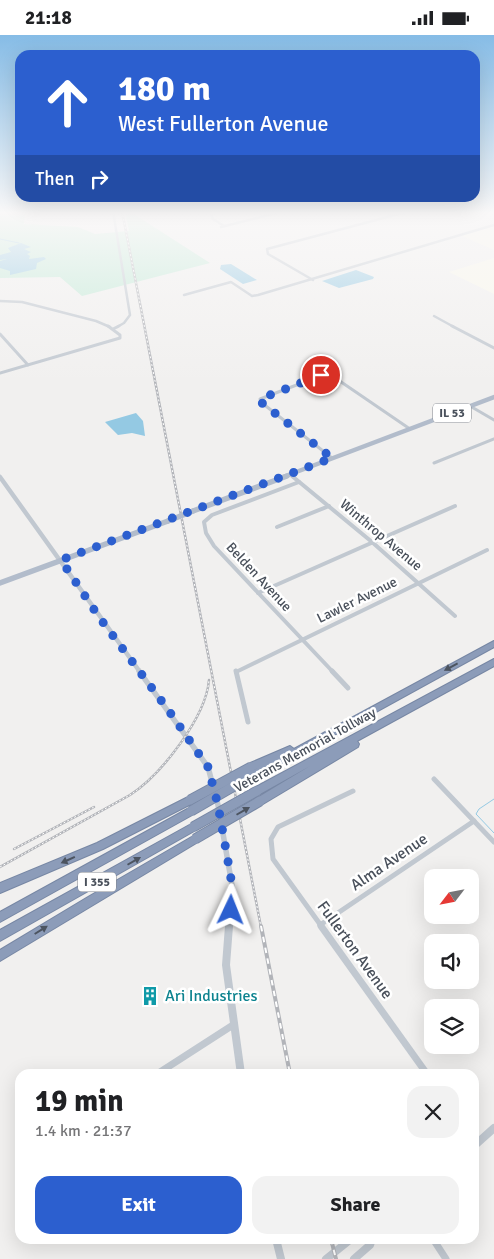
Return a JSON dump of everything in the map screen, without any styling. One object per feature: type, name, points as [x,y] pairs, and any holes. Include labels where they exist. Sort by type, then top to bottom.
[{"type":"highway","name":"Veterans Memorial Tollway","points":[[0,917],[191,811],[252,771],[327,734],[494,644]]},
{"type":"highway","name":"Veterans Memorial Tollway","points":[[0,937],[193,827],[339,755],[391,719],[494,662]]},
{"type":"highway","points":[[0,888],[100,846],[252,771]]},
{"type":"highway","points":[[0,956],[195,839],[259,796]]},
{"type":"main road","name":"IL 53","points":[[0,583],[494,397]]},
{"type":"street","points":[[113,329],[130,317],[124,268]]},
{"type":"street","points":[[293,268],[313,279]]},
{"type":"street","points":[[184,295],[231,282],[252,296],[349,268]]},
{"type":"street","points":[[0,301],[22,302],[96,321],[113,329],[120,335],[120,337],[0,373]]},
{"type":"street","points":[[434,316],[494,348]]},
{"type":"street","points":[[0,334],[28,365]]},
{"type":"street","points":[[332,458],[262,403],[260,399],[328,373],[410,429]]},
{"type":"street","points":[[470,406],[494,420]]},
{"type":"street","points":[[434,463],[494,439]]},
{"type":"street","name":"Winthrop Avenue","points":[[290,474],[372,542],[455,616]]},
{"type":"street","points":[[0,477],[61,560],[99,617],[201,756],[212,778],[232,885],[226,965],[240,1069]]},
{"type":"street","name":"Belden Avenue","points":[[299,481],[212,515],[204,522],[204,532],[209,541],[348,688]]},
{"type":"street","points":[[277,527],[329,506]]},
{"type":"street","points":[[258,593],[455,506]]},
{"type":"street","name":"Lawler Avenue","points":[[248,722],[236,671],[487,549]]},
{"type":"street","points":[[434,779],[494,841]]},
{"type":"street","name":"Fullerton Avenue","points":[[353,791],[278,827],[271,839],[271,851],[275,863],[423,1069]]},
{"type":"street","name":"Alma Avenue","points":[[320,925],[474,821]]},
{"type":"street","points":[[165,1069],[233,1025]]},
{"type":"street","points":[[479,1139],[494,1128]]},
{"type":"street","points":[[277,1244],[281,1259]]},
{"type":"street","points":[[326,1259],[345,1244]]},
{"type":"street","points":[[354,1259],[370,1244]]},
{"type":"street","points":[[436,1244],[446,1259]]},
{"type":"shaded area","points":[[461,268],[494,268],[494,294],[449,272]]},
{"type":"green space","points":[[0,268],[190,268],[82,296],[60,277],[0,278]]},
{"type":"water","points":[[0,268],[36,268],[10,275],[10,271]]},
{"type":"water","points":[[238,268],[257,280],[243,284],[220,269]]},
{"type":"water","points":[[356,270],[374,277],[373,279],[339,288],[322,281]]},
{"type":"water","points":[[136,413],[143,421],[145,436],[132,433],[118,435],[105,422]]},
{"type":"waterway","points":[[494,799],[479,809],[476,814],[494,833]]},
{"type":"railway","points":[[133,268],[261,927]]},
{"type":"railway","points":[[0,867],[130,795],[142,786],[168,760],[191,727],[200,711],[209,680]]},
{"type":"railway","points":[[14,849],[94,807]]},
{"type":"railway","points":[[261,926],[289,1069]]},
{"type":"railway","points":[[332,1244],[336,1259]]},
{"type":"place","name":"Ari Industries","points":[[150,996]]},
{"type":"route","points":[[231,910],[232,885],[218,805],[208,767],[99,617],[61,560],[332,458],[260,401],[263,397],[321,375]]}]
